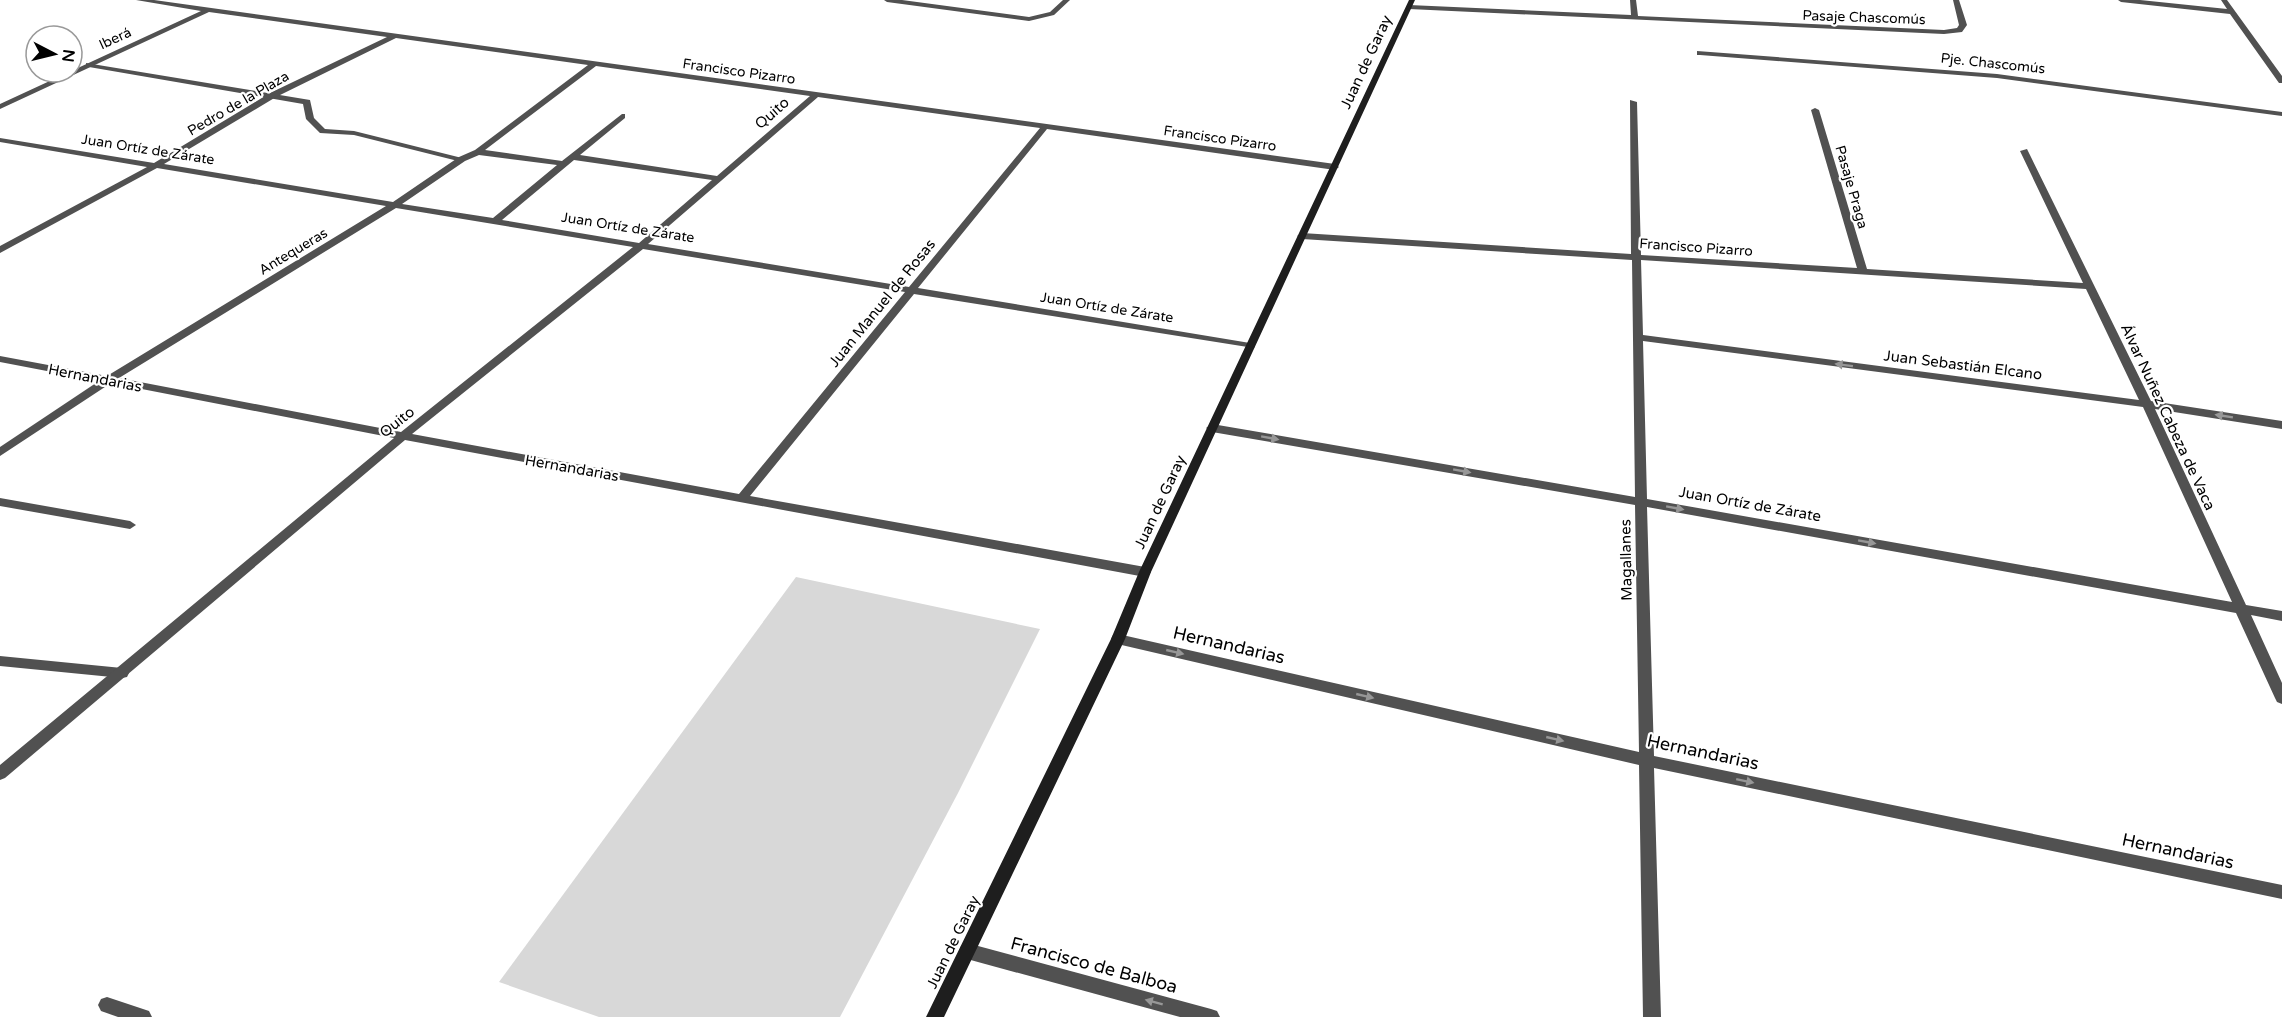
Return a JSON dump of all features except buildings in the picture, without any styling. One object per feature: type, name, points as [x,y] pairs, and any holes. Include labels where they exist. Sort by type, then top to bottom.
[{"type":"street","name":"Francisco Pizarro","points":[[139,0],[1335,167]]},
{"type":"street","points":[[887,0],[1029,19],[1052,14],[1067,0]]},
{"type":"street","points":[[1633,0],[1635,18]]},
{"type":"street","name":"Pasaje Chascomús","points":[[1411,3],[1635,18],[1944,32],[1959,30],[1963,25],[1956,0]]},
{"type":"street","points":[[2121,0],[2232,12]]},
{"type":"street","points":[[2224,0],[2282,81]]},
{"type":"street","name":"Juan de Garay","points":[[935,1017],[1118,639],[1145,572],[1411,3]]},
{"type":"street","name":"Iberá","points":[[0,107],[208,9]]},
{"type":"street","name":"Pedro de la Plaza","points":[[0,250],[153,165],[179,153],[273,95],[397,35]]},
{"type":"street","name":"Pje. Chascomús","points":[[1700,53],[1998,76],[2282,114]]},
{"type":"street","name":"Antequeras","points":[[0,452],[107,381],[396,204],[462,159],[478,152],[594,64]]},
{"type":"street","points":[[89,66],[308,102],[310,119],[323,131],[354,133],[462,159]]},
{"type":"street","name":"Quito","points":[[0,774],[403,436],[643,244],[816,95]]},
{"type":"street","name":"Magallanes","points":[[1633,102],[1635,256],[1640,338],[1641,502],[1652,1017]]},
{"type":"street","name":"Pasaje Praga","points":[[1815,110],[1862,270]]},
{"type":"street","points":[[495,221],[622,116]]},
{"type":"street","name":"Juan Manuel de Rosas","points":[[742,498],[1046,127]]},
{"type":"street","name":"Juan Ortíz de Zárate","points":[[0,140],[643,244],[1250,346]]},
{"type":"street","name":"Álvar Nuñez Cabeza de Vaca","points":[[2024,151],[2147,404],[2282,698]]},
{"type":"street","points":[[478,152],[566,164]]},
{"type":"street","points":[[574,157],[719,178]]},
{"type":"street","name":"Francisco Pizarro","points":[[1302,236],[2088,286]]},
{"type":"street","name":"Juan Sebastián Elcano","points":[[1640,338],[2147,404],[2282,425]]},
{"type":"street","name":"Hernandarias","points":[[0,359],[107,381],[1145,572]]},
{"type":"street","name":"Juan Ortíz de Zárate","points":[[1212,428],[2282,616]]},
{"type":"street","points":[[0,502],[130,525]]},
{"type":"street","name":"Hernandarias","points":[[1118,639],[1646,760],[2282,892]]},
{"type":"street","points":[[0,661],[122,673]]},
{"type":"street","name":"Francisco de Balboa","points":[[967,951],[1211,1017]]},
{"type":"street","points":[[107,1005],[143,1017]]},
{"type":"shaded area","points":[[796,577],[1040,629],[958,793],[840,1017],[599,1017],[499,982]]}]
